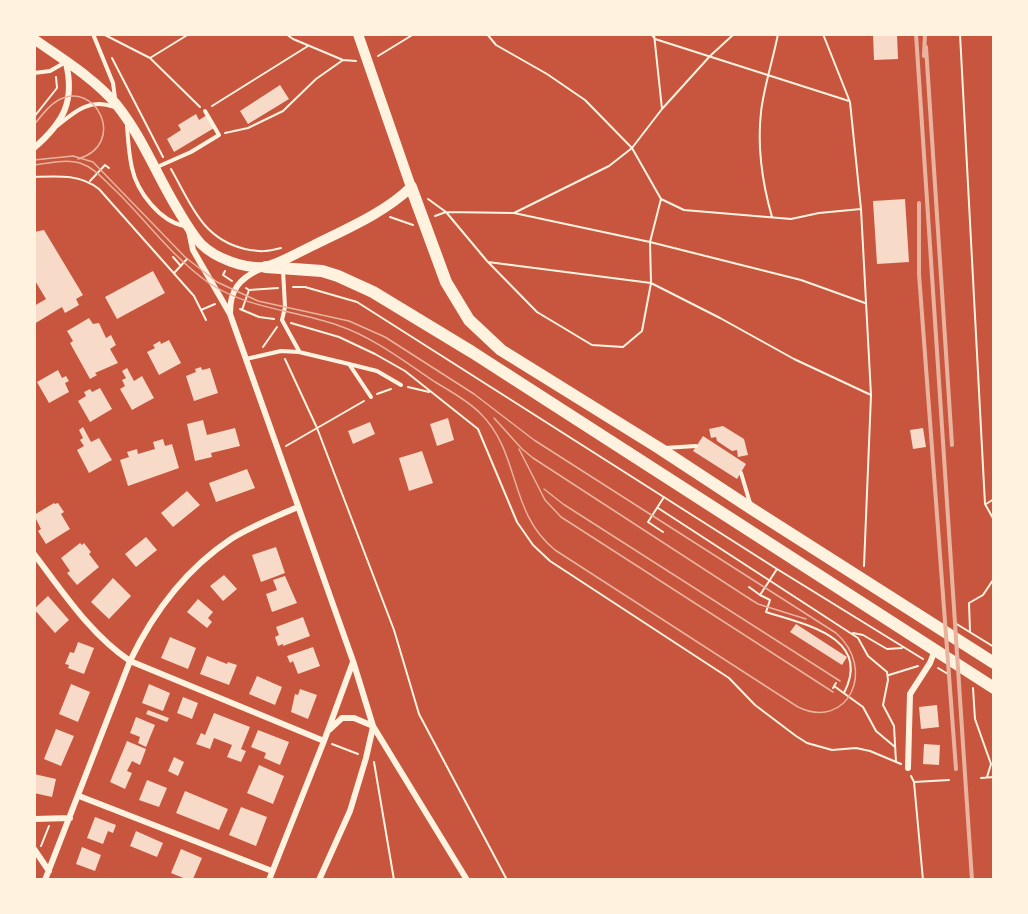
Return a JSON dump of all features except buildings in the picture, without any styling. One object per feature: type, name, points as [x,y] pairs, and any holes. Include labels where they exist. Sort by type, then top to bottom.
[{"type":"highway","points":[[411,187],[446,282],[470,320],[501,350],[659,448],[993,663]]},
{"type":"highway","points":[[264,267],[322,271],[373,292],[472,352],[993,688]]},
{"type":"main road","points":[[34,39],[98,87],[120,111],[202,245],[214,254],[237,263],[264,267],[335,234],[385,207],[400,198],[411,187],[358,34]]},
{"type":"street","points":[[34,148],[60,121],[69,103],[66,62]]},
{"type":"street","points":[[189,227],[193,250],[230,314],[353,661],[373,726],[467,879]]},
{"type":"street","points":[[230,314],[231,295],[236,286],[243,278],[264,267]]},
{"type":"street","points":[[45,879],[130,661],[162,605],[191,571],[231,539],[298,507]]},
{"type":"street","points":[[34,554],[74,607],[111,648],[130,661],[324,741]]},
{"type":"street","points":[[908,768],[910,694],[930,663],[935,650]]},
{"type":"street","points":[[269,879],[328,732],[353,661]]},
{"type":"street","points":[[328,732],[342,718],[354,718],[373,726]]},
{"type":"street","points":[[319,879],[350,811],[367,758],[373,726]]},
{"type":"street","points":[[79,796],[272,872]]},
{"type":"street","points":[[34,819],[70,818]]},
{"type":"street","points":[[36,851],[49,871]]},
{"type":"lane","points":[[93,34],[115,87],[132,170],[140,188],[166,219],[189,227]]},
{"type":"lane","points":[[34,73],[50,72],[66,62]]},
{"type":"lane","points":[[44,139],[81,107],[100,104],[120,111]]},
{"type":"lane","points":[[154,168],[191,152],[219,135],[205,111]]},
{"type":"lane","points":[[283,268],[285,307],[282,320],[299,352]]},
{"type":"lane","points":[[246,359],[281,351],[299,352],[377,371],[401,385]]},
{"type":"lane","points":[[349,364],[371,397]]},
{"type":"lane","points":[[659,448],[696,446]]},
{"type":"lane","points":[[741,473],[752,509]]},
{"type":"path","points":[[102,34],[106,45]]},
{"type":"path","points":[[102,34],[150,58],[205,111],[308,46]]},
{"type":"path","points":[[150,58],[189,34]]},
{"type":"path","points":[[286,34],[292,39],[342,60],[368,62],[414,34]]},
{"type":"path","points":[[487,34],[496,45],[547,74],[585,100],[632,148],[661,199],[684,210],[791,219],[819,213],[861,209]]},
{"type":"path","points":[[514,213],[609,166],[632,148],[662,109],[710,56],[734,34]]},
{"type":"path","points":[[771,217],[763,188],[759,152],[761,110],[778,34]]},
{"type":"path","points":[[823,34],[850,102],[861,209],[871,394],[864,566]]},
{"type":"path","points":[[960,34],[985,504],[993,520]]},
{"type":"path","points":[[662,109],[653,36],[850,102]]},
{"type":"path","points":[[111,55],[166,163],[208,231],[232,246],[240,248]]},
{"type":"path","points":[[219,135],[248,128],[283,111],[316,79],[342,60]]},
{"type":"path","points":[[34,117],[57,88],[57,79],[50,72]]},
{"type":"path","points":[[89,182],[105,165],[109,168]]},
{"type":"path","points":[[95,175],[98,178]]},
{"type":"path","points":[[34,177],[65,176],[89,182],[99,189],[175,272],[194,296],[206,320]]},
{"type":"path","points":[[411,187],[446,212],[488,261],[537,312],[592,345],[623,347],[642,331],[651,283],[650,242],[661,199]]},
{"type":"path","points":[[446,212],[514,213],[650,242],[801,280],[866,303]]},
{"type":"path","points":[[175,272],[191,255]]},
{"type":"path","points":[[173,258],[181,266]]},
{"type":"path","points":[[488,261],[651,283],[794,359],[871,394]]},
{"type":"path","points":[[225,271],[223,275],[231,280]]},
{"type":"path","points":[[923,879],[914,782],[908,768],[870,751],[856,748],[832,750],[807,743],[755,705],[729,678],[550,561],[532,545],[517,522],[478,429],[405,371],[375,354],[339,337],[282,320],[259,317],[242,310],[249,290],[305,287],[357,302],[902,648],[957,679]]},
{"type":"path","points":[[201,310],[218,303]]},
{"type":"path","points":[[255,357],[282,320]]},
{"type":"path","points":[[281,351],[317,428],[394,630],[419,714],[507,879]]},
{"type":"path","points":[[278,450],[371,397],[401,385],[431,393]]},
{"type":"path","points":[[663,532],[648,522],[664,497]]},
{"type":"path","points":[[985,504],[993,499]]},
{"type":"path","points":[[658,508],[853,633],[863,635],[887,649],[902,648]]},
{"type":"path","points":[[760,595],[777,569]]},
{"type":"path","points":[[969,627],[969,603],[983,595],[993,580]]},
{"type":"path","points":[[749,587],[770,600],[766,612],[824,632],[840,644],[848,657],[851,670],[849,683],[844,693]]},
{"type":"path","points":[[853,633],[864,651],[885,668],[888,675],[884,705],[894,726],[896,762]]},
{"type":"path","points":[[888,675],[907,669]]},
{"type":"path","points":[[966,685],[975,690]]},
{"type":"path","points":[[834,686],[863,707],[876,731],[895,747]]},
{"type":"path","points":[[974,698],[975,719],[991,764],[987,777]]},
{"type":"path","points":[[324,741],[375,762],[394,879]]},
{"type":"path","points":[[981,778],[993,777]]},
{"type":"path","points":[[914,782],[949,780]]},
{"type":"path","points":[[36,851],[52,819]]},
{"type":"tram line","points":[[34,125],[54,103],[71,96],[84,98],[94,105],[101,116],[104,128],[101,140],[93,151],[78,159]]},
{"type":"tram line","points":[[34,160],[73,156],[93,162],[185,257],[217,282],[258,301],[349,321],[385,337],[474,394],[534,440],[836,633],[848,648],[854,663],[855,679],[851,692],[843,704],[831,711],[816,712],[798,707],[555,550],[540,535],[529,518],[502,446],[493,429],[480,413],[464,400],[388,350],[350,330],[321,320],[255,304],[224,292],[209,283],[172,250],[103,178],[85,165],[69,161],[34,165]]},
{"type":"tram line","points":[[494,418],[533,458],[750,599],[758,604],[806,619]]},
{"type":"tram line","points":[[519,449],[545,500],[561,517],[833,692]]},
{"type":"tram line","points":[[544,489],[563,504],[840,681]]},
{"type":"railway","points":[[916,34],[972,880]]},
{"type":"railway","points":[[924,56],[925,34]]},
{"type":"railway","points":[[926,47],[952,445]]},
{"type":"railway","points":[[919,203],[919,274],[956,769]]}]
